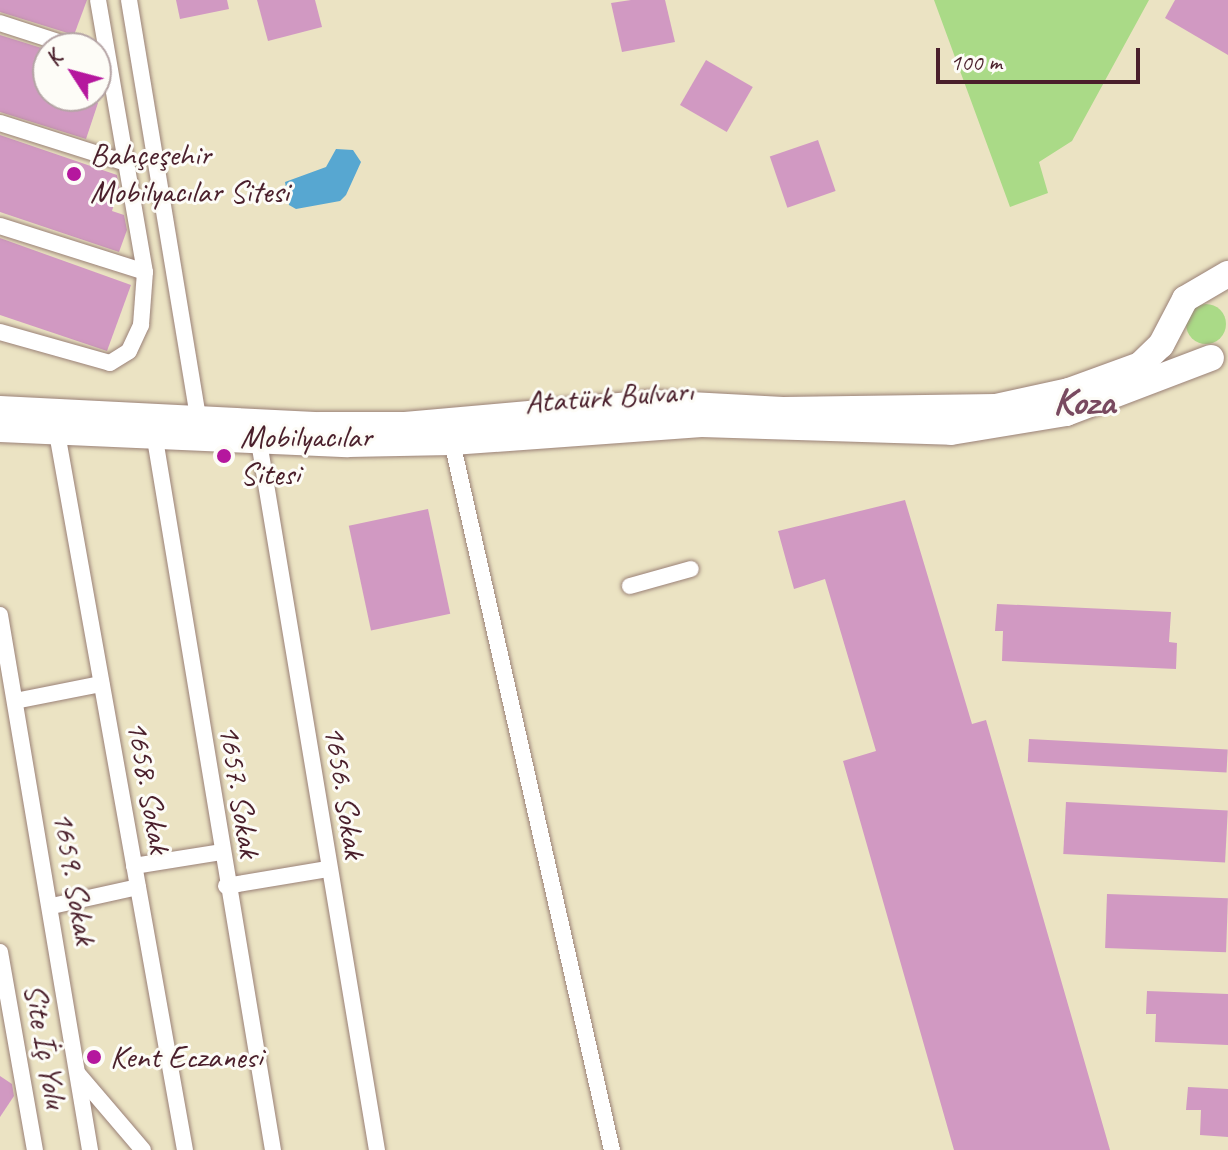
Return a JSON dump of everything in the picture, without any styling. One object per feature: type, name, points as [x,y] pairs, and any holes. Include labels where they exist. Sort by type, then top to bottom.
[{"type":"main road","name":"Atatürk Bulvarı","points":[[915,421],[996,407],[1089,384],[1149,359],[1173,315],[1195,293],[1228,274]]},
{"type":"main road","points":[[1195,293],[1215,293],[1228,300]]},
{"type":"main road","name":"Atatürk Bulvarı","points":[[1173,315],[1172,331],[1182,348],[1219,354]]},
{"type":"main road","name":"Atatürk Bulvarı","points":[[0,409],[405,425],[654,415],[915,421],[1066,413],[1219,354]]},
{"type":"main road","name":"Atatürk Bulvarı","points":[[0,429],[259,442],[452,442],[654,415]]},
{"type":"street","points":[[98,0],[100,32]]},
{"type":"street","points":[[129,0],[198,417]]},
{"type":"street","points":[[0,23],[32,33]]},
{"type":"street","points":[[0,332],[95,362],[115,362],[129,351],[141,325],[145,272],[112,101]]},
{"type":"street","points":[[0,123],[126,163]]},
{"type":"street","points":[[0,226],[145,272]]},
{"type":"street","name":"1658. Sokak","points":[[57,433],[185,1150]]},
{"type":"street","name":"1657. Sokak","points":[[155,439],[226,886],[273,1150]]},
{"type":"street","name":"1656. Sokak","points":[[259,442],[377,1150]]},
{"type":"street","points":[[452,442],[612,1150]]},
{"type":"street","points":[[630,586],[691,569]]},
{"type":"street","name":"1659. Sokak","points":[[0,615],[52,906],[90,1150]]},
{"type":"street","points":[[15,701],[101,684]]},
{"type":"street","points":[[134,866],[221,852]]},
{"type":"street","points":[[226,886],[328,869]]},
{"type":"street","points":[[52,906],[138,887]]},
{"type":"street","name":"Site İç Yolu","points":[[0,952],[35,1150]]},
{"type":"street","points":[[77,1073],[143,1150]]},
{"type":"green space","points":[[934,0],[1149,0],[1072,141],[1039,162],[1048,193],[1010,207]]},
{"type":"green space","points":[[1206,304],[1220,310],[1226,324],[1220,338],[1206,344],[1192,338],[1186,324],[1192,310]]},
{"type":"water","points":[[336,149],[353,150],[361,162],[346,195],[340,201],[296,209],[289,205],[285,182],[326,167]]},
{"type":"building","points":[[0,0],[87,0],[75,32],[64,32],[0,12]]},
{"type":"building","points":[[176,0],[227,0],[229,9],[180,19]]},
{"type":"building","points":[[257,0],[315,0],[322,27],[268,41]]},
{"type":"building","points":[[665,0],[675,42],[622,52],[611,3]]},
{"type":"building","points":[[1175,0],[1228,0],[1228,55],[1165,18]]},
{"type":"building","points":[[0,35],[32,45],[32,112],[95,112],[86,139],[0,112]]},
{"type":"building","points":[[706,60],[753,87],[727,132],[680,105]]},
{"type":"building","points":[[0,135],[117,175],[119,188],[112,211],[124,215],[127,230],[119,252],[0,212]]},
{"type":"building","points":[[818,140],[836,191],[787,208],[770,157]]},
{"type":"building","points":[[0,238],[131,285],[107,351],[0,315]]},
{"type":"building","points":[[905,500],[972,724],[986,720],[1110,1150],[954,1150],[843,761],[876,751],[825,579],[794,589],[778,531]]},
{"type":"building","points":[[428,509],[450,614],[371,631],[349,526]]},
{"type":"building","points":[[997,604],[1171,612],[1169,642],[1177,643],[1176,669],[1002,661],[1003,631],[995,631]]},
{"type":"building","points":[[1029,739],[1228,749],[1227,772],[1028,762]]},
{"type":"building","points":[[1066,802],[1228,810],[1225,862],[1063,854]]},
{"type":"building","points":[[1107,894],[1228,898],[1226,952],[1105,948]]},
{"type":"building","points":[[1147,991],[1228,994],[1228,1045],[1155,1042],[1156,1014],[1146,1014]]},
{"type":"building","points":[[0,1076],[12,1084],[14,1096],[0,1117]]},
{"type":"building","points":[[1188,1087],[1228,1089],[1228,1137],[1200,1135],[1201,1110],[1186,1110]]},
{"type":"place","name":"Bahçeşehir Mobilyacılar Sitesi","points":[[74,174]]},
{"type":"place","name":"Mobilyacılar Sitesi","points":[[224,456]]},
{"type":"place","name":"Kent Eczanesi","points":[[94,1057]]},
{"type":"district","name":"Koza","points":[[1084,401]]}]
